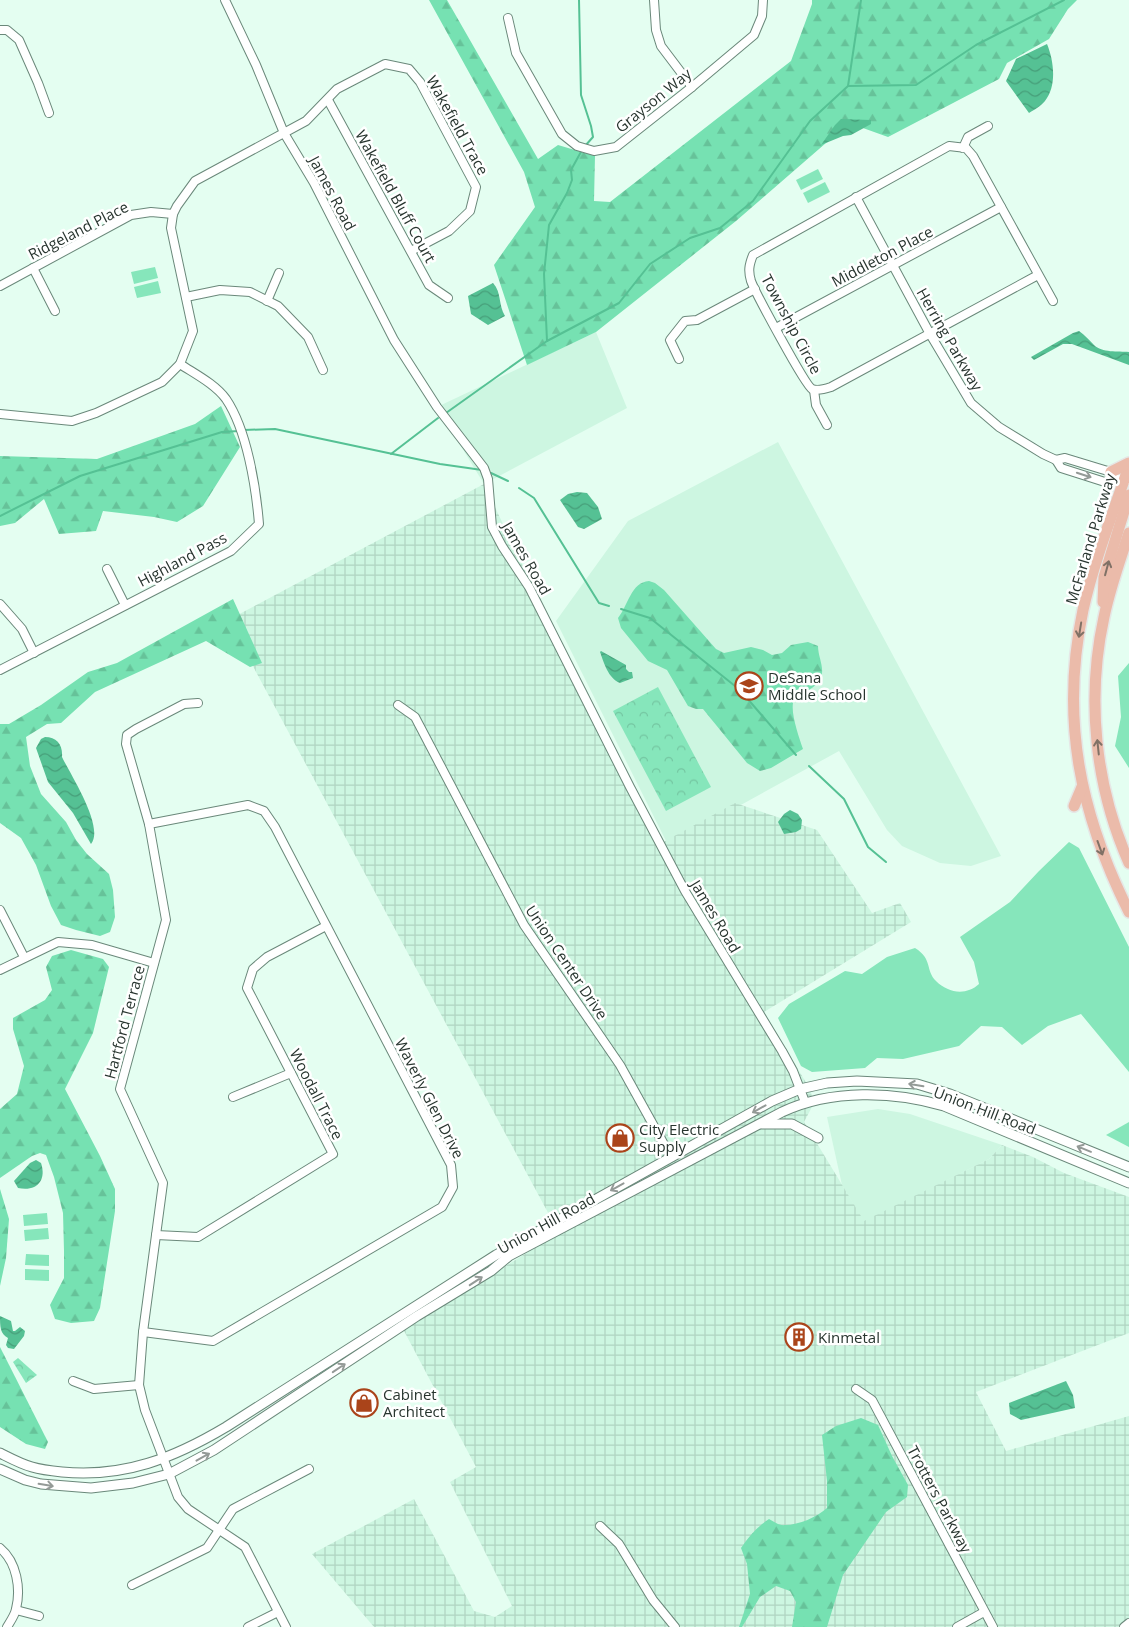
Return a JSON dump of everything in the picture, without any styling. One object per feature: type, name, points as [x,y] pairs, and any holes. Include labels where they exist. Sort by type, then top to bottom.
[{"type":"main road","points":[[1129,464],[1120,478],[1129,492]]},
{"type":"main road","name":"McFarland Parkway","points":[[1120,478],[1087,596],[1077,648],[1074,677],[1074,718],[1077,757],[1088,812],[1100,848],[1128,910]]},
{"type":"main road","points":[[1104,616],[1104,576],[1129,495]]},
{"type":"main road","points":[[1129,533],[1104,616],[1095,687],[1097,741],[1102,776],[1109,807],[1129,863]]},
{"type":"main road","points":[[1074,806],[1082,786]]},
{"type":"street","name":"James Road","points":[[225,0],[256,66],[284,133],[314,183],[394,340],[433,400],[484,468],[488,479],[492,527],[529,587],[662,849],[722,954],[782,1051],[805,1102]]},
{"type":"street","points":[[654,0],[656,30],[661,46],[692,87]]},
{"type":"street","name":"Grayson Way","points":[[508,18],[516,53],[562,134],[577,146],[594,151],[616,147],[754,35],[762,16],[763,0]]},
{"type":"street","points":[[0,30],[7,30],[19,40],[49,112]]},
{"type":"street","name":"Wakefield Trace","points":[[173,214],[176,206],[195,181],[306,121],[337,89],[385,64],[409,69],[420,82],[476,186],[470,211],[449,231],[411,251]]},
{"type":"street","name":"Wakefield Bluff Court","points":[[328,100],[430,285],[448,298]]},
{"type":"street","points":[[988,126],[968,137],[963,148],[966,148],[973,156],[1052,301]]},
{"type":"street","name":"Township Circle","points":[[963,148],[949,146],[753,255],[748,268],[755,289],[801,374],[810,388],[814,390],[831,387],[1038,275]]},
{"type":"street","name":"Herring Parkway","points":[[856,197],[930,334],[971,403],[999,427],[1043,454],[1056,460],[1065,458],[1120,478]]},
{"type":"street","name":"Middleton Place","points":[[776,328],[1001,207]]},
{"type":"street","name":"Ridgeland Place","points":[[0,286],[131,215],[151,212],[173,214]]},
{"type":"street","points":[[0,414],[72,422],[96,413],[162,382],[180,364],[193,331],[172,228],[173,214]]},
{"type":"street","points":[[33,268],[55,311]]},
{"type":"street","points":[[267,301],[279,273]]},
{"type":"street","points":[[679,359],[670,340],[685,321],[697,320],[755,289]]},
{"type":"street","points":[[186,297],[220,290],[250,292],[278,306],[308,337],[323,370]]},
{"type":"street","name":"Highland Pass","points":[[0,670],[231,551],[259,524],[256,488],[236,418],[225,398],[205,380],[180,364]]},
{"type":"street","points":[[814,390],[816,405],[827,425]]},
{"type":"street","points":[[107,569],[125,605]]},
{"type":"street","points":[[0,604],[22,629],[34,653]]},
{"type":"street","name":"Hartford Terrace","points":[[198,703],[184,704],[136,729],[127,735],[126,744],[149,824],[166,920],[120,1089],[163,1182],[143,1332],[139,1385],[145,1410],[162,1458],[182,1504],[245,1547],[286,1627]]},
{"type":"street","name":"Union Center Drive","points":[[398,705],[415,717],[524,926],[620,1065],[671,1157]]},
{"type":"street","name":"Waverly Glen Drive","points":[[143,1332],[213,1341],[442,1207],[453,1187],[451,1165],[275,827],[264,811],[248,805],[149,824]]},
{"type":"street","points":[[0,910],[24,957]]},
{"type":"street","name":"Woodall Trace","points":[[156,1235],[198,1237],[333,1154],[247,988],[253,969],[267,957],[326,926]]},
{"type":"street","points":[[0,970],[58,942],[92,945],[154,963]]},
{"type":"street","points":[[233,1097],[291,1073]]},
{"type":"street","name":"Union Hill Road","points":[[0,1453],[32,1467],[72,1473],[100,1474],[128,1469],[162,1458],[208,1438],[496,1255],[671,1157],[772,1102],[800,1089],[827,1083],[857,1081],[908,1083],[932,1088],[1129,1167]]},
{"type":"street","name":"Union Hill Road","points":[[0,1470],[41,1484],[91,1488],[132,1484],[169,1474],[214,1450],[417,1316],[491,1271],[510,1256],[805,1102],[853,1095],[885,1095],[927,1101],[944,1106],[1129,1183]]},
{"type":"street","points":[[760,1124],[792,1124],[818,1138]]},
{"type":"street","points":[[73,1381],[94,1389],[139,1385]]},
{"type":"street","name":"Trotters Parkway","points":[[856,1389],[872,1400],[993,1627]]},
{"type":"street","points":[[132,1585],[207,1548],[233,1509],[309,1469]]},
{"type":"street","points":[[600,1526],[619,1544],[653,1600],[676,1627]]},
{"type":"street","points":[[0,1548],[6,1553],[15,1570],[18,1585],[16,1610],[7,1627]]},
{"type":"street","points":[[16,1610],[39,1616]]},
{"type":"street","points":[[248,1627],[278,1612]]},
{"type":"street","points":[[957,1627],[984,1612]]},
{"type":"street","points":[[1124,1627],[1129,1623]]},
{"type":"shaded area","points":[[596,332],[627,408],[484,484],[437,407]]},
{"type":"shaded area","name":"DeSana Middle School","points":[[778,442],[1001,856],[971,866],[940,863],[902,846],[887,830],[839,751],[668,845],[556,621],[628,521]]},
{"type":"shaded area","points":[[484,484],[656,846],[735,803],[817,830],[872,913],[900,903],[911,922],[764,1012],[811,1091],[813,1105],[804,1122],[864,1221],[989,1159],[1002,1145],[1033,1157],[1064,1173],[1129,1197],[1129,1333],[976,1392],[1006,1451],[1129,1416],[1129,1627],[374,1627],[312,1554],[414,1499],[474,1611],[495,1617],[512,1606],[450,1482],[476,1467],[403,1329],[559,1233],[228,620]]},
{"type":"shaded area","points":[[878,1109],[910,1114],[1002,1145],[989,1159],[864,1222],[842,1185],[827,1117]]},
{"type":"green space","points":[[429,0],[447,0],[538,159],[558,145],[595,156],[594,201],[610,202],[791,61],[812,0],[1077,0],[1068,9],[1049,39],[1007,63],[999,79],[888,137],[849,123],[736,221],[596,332],[527,365],[494,265],[535,207],[524,172]]},
{"type":"green space","points":[[818,169],[823,179],[801,190],[796,180]]},
{"type":"green space","points":[[825,182],[830,192],[808,203],[803,193]]},
{"type":"green space","points":[[155,267],[158,278],[134,284],[131,272]]},
{"type":"green space","points":[[158,281],[161,293],[137,298],[134,287]]},
{"type":"green space","points":[[221,406],[240,447],[203,506],[177,522],[154,517],[103,511],[96,531],[59,534],[44,499],[15,523],[0,526],[0,456],[97,459],[195,424]]},
{"type":"green space","points":[[649,581],[664,590],[716,649],[724,653],[751,647],[772,655],[782,653],[791,645],[808,642],[818,646],[822,670],[820,679],[812,688],[798,696],[793,703],[794,720],[803,749],[771,768],[760,771],[747,763],[703,709],[688,706],[667,670],[648,661],[621,628],[618,618],[630,595],[643,582]]},
{"type":"green space","points":[[233,599],[262,663],[250,667],[206,641],[95,692],[61,723],[47,724],[26,737],[30,766],[41,794],[66,822],[76,840],[87,854],[109,874],[113,890],[115,917],[110,932],[100,936],[61,925],[51,906],[36,865],[21,838],[0,823],[0,724],[9,724],[41,705],[88,672],[117,663]]},
{"type":"green space","points":[[1129,663],[1129,768],[1115,746],[1121,717],[1118,676]]},
{"type":"green space","points":[[658,687],[711,787],[666,811],[613,711]]},
{"type":"green space","points":[[1069,842],[1079,848],[1129,947],[1129,1072],[1081,1014],[1048,1026],[1022,1045],[1002,1027],[981,1026],[959,1046],[903,1059],[877,1058],[865,1068],[812,1072],[801,1066],[778,1018],[789,1004],[845,971],[862,974],[887,957],[915,948],[927,960],[933,977],[941,985],[957,991],[974,988],[979,984],[974,962],[960,937],[1010,902]]},
{"type":"green space","points":[[71,950],[103,959],[109,967],[93,1033],[65,1089],[115,1189],[115,1211],[100,1308],[94,1321],[71,1323],[55,1319],[50,1305],[64,1278],[63,1213],[54,1177],[46,1155],[40,1153],[32,1156],[0,1178],[0,1109],[17,1094],[24,1066],[13,1029],[13,1018],[45,1000],[52,990],[46,967],[52,956]]},
{"type":"green space","points":[[1129,1122],[1129,1147],[1106,1135]]},
{"type":"green space","points":[[0,1189],[9,1219],[6,1258],[0,1286]]},
{"type":"green space","points":[[47,1213],[48,1224],[24,1226],[23,1215]]},
{"type":"green space","points":[[48,1228],[49,1239],[25,1241],[24,1230]]},
{"type":"green space","points":[[26,1254],[49,1255],[49,1266],[25,1265]]},
{"type":"green space","points":[[25,1269],[49,1270],[49,1281],[25,1280]]},
{"type":"green space","points":[[0,1347],[48,1442],[45,1449],[26,1444],[0,1427]]},
{"type":"green space","points":[[18,1358],[37,1375],[26,1383],[13,1362]]},
{"type":"green space","points":[[861,1418],[878,1425],[908,1485],[907,1497],[886,1512],[843,1575],[827,1627],[792,1627],[796,1602],[790,1591],[776,1586],[760,1597],[742,1627],[739,1627],[750,1594],[747,1564],[741,1548],[754,1532],[769,1519],[781,1525],[796,1524],[813,1517],[827,1508],[827,1481],[822,1435],[836,1426]]},
{"type":"water","points":[[1047,44],[1053,66],[1053,81],[1049,95],[1043,103],[1029,113],[1006,81],[1016,59]]},
{"type":"water","points":[[841,119],[871,120],[871,124],[851,135],[843,136],[821,145],[835,125]]},
{"type":"water","points":[[493,283],[498,291],[501,308],[505,316],[488,325],[471,314],[468,296]]},
{"type":"water","points":[[1079,331],[1097,348],[1129,352],[1129,365],[1072,344],[1063,344],[1034,360],[1031,357]]},
{"type":"water","points":[[577,492],[587,493],[598,507],[602,519],[584,529],[578,527],[560,500],[568,494]]},
{"type":"water","points":[[601,651],[626,665],[626,669],[632,672],[633,678],[620,683],[612,678],[607,670]]},
{"type":"water","points":[[45,737],[53,738],[60,745],[62,757],[85,800],[94,826],[94,836],[91,844],[73,813],[48,782],[36,748],[41,739]]},
{"type":"water","points":[[790,810],[798,814],[802,820],[801,829],[784,834],[778,822]]},
{"type":"water","points":[[36,1160],[41,1163],[42,1169],[39,1184],[30,1188],[18,1188],[14,1181],[30,1163]]},
{"type":"water","points":[[0,1316],[11,1321],[13,1331],[20,1327],[25,1331],[24,1336],[14,1349],[8,1348],[6,1345],[8,1338],[2,1332]]},
{"type":"water","points":[[1066,1381],[1073,1395],[1075,1408],[1021,1420],[1010,1414],[1009,1403]]},
{"type":"waterway","points":[[579,0],[581,95],[593,137],[585,146]]},
{"type":"waterway","points":[[446,413],[547,341],[619,303],[650,264],[690,238],[720,228],[753,201],[810,121],[848,86],[861,0]]},
{"type":"waterway","points":[[848,86],[916,85],[976,45],[1064,0]]},
{"type":"waterway","points":[[547,341],[544,274],[549,225],[567,193],[572,180],[571,170],[582,150]]},
{"type":"waterway","points":[[391,454],[438,418]]},
{"type":"waterway","points":[[244,430],[275,429],[440,464],[482,470]]},
{"type":"waterway","points":[[0,516],[80,476],[222,432],[239,431]]},
{"type":"waterway","points":[[491,473],[508,481]]},
{"type":"waterway","points":[[519,488],[534,498],[599,603],[609,606]]},
{"type":"waterway","points":[[621,609],[650,618],[740,690],[796,755]]},
{"type":"waterway","points":[[809,766],[844,799],[868,847],[886,862]]},
{"type":"place","name":"DeSana Middle School","points":[[749,686]]},
{"type":"place","name":"City Electric Supply","points":[[620,1138]]},
{"type":"place","name":"Kinmetal","points":[[799,1337]]},
{"type":"place","name":"Cabinet Architect","points":[[364,1403]]}]
